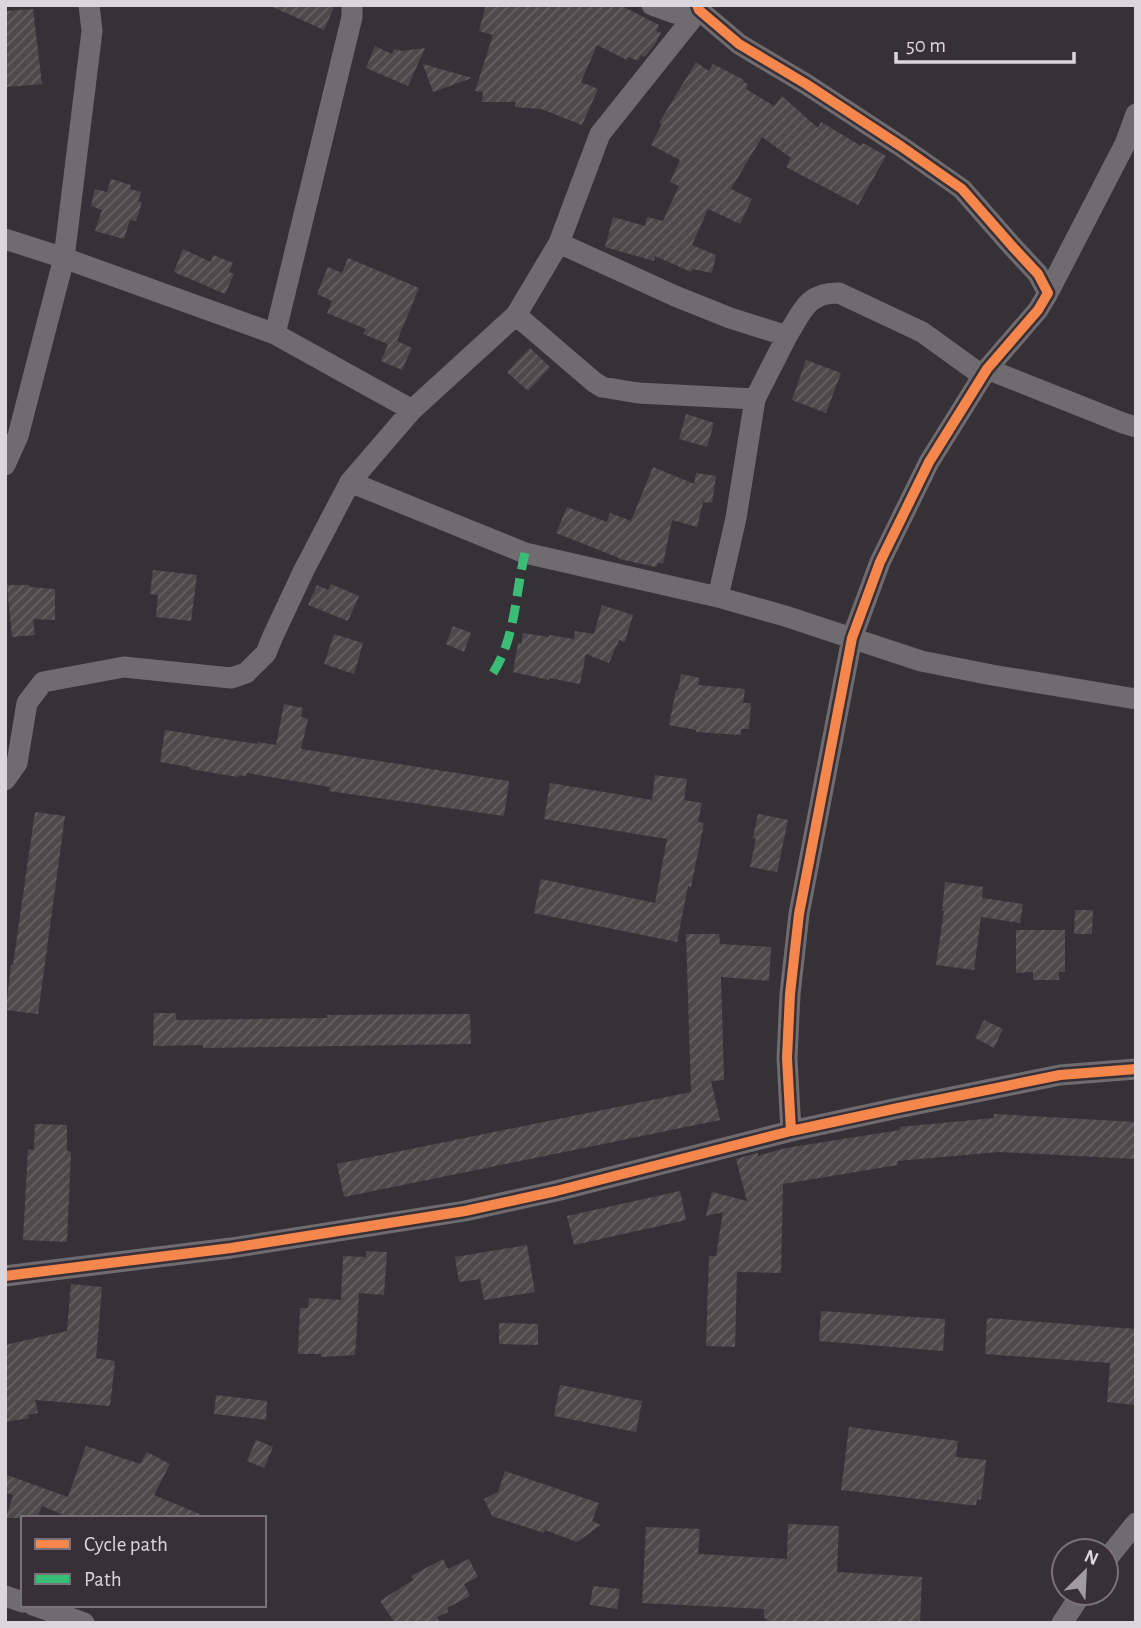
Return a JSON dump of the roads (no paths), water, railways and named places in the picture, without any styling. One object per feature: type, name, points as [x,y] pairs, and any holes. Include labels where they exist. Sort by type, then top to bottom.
[{"type":"street","points":[[5,465],[18,436],[64,258],[92,31],[89,5]]},
{"type":"street","points":[[275,334],[352,18],[352,5]]},
{"type":"street","points":[[652,5],[674,13],[698,8]]},
{"type":"street","points":[[5,780],[17,763],[27,703],[43,681],[124,667],[232,678],[246,673],[266,653],[304,570],[350,482],[412,410],[516,315],[559,243],[600,134],[698,8]]},
{"type":"street","points":[[698,8],[739,44],[783,69],[962,189],[1038,274],[1048,293]]},
{"type":"street","points":[[791,1131],[787,1058],[790,994],[799,914],[852,638],[880,562],[929,462],[985,373],[1038,310],[1125,144],[1136,114]]},
{"type":"street","points":[[5,239],[275,334],[412,410]]},
{"type":"street","points":[[559,243],[676,296],[730,318],[787,336]]},
{"type":"street","points":[[718,597],[736,518],[755,399],[787,336],[806,306],[817,296],[827,292],[839,293],[922,332],[985,373],[1136,427]]},
{"type":"street","points":[[516,315],[602,387],[638,393],[755,399]]},
{"type":"street","points":[[350,482],[525,553],[718,597],[921,661],[1136,699]]},
{"type":"street","points":[[5,1276],[232,1248],[465,1211],[556,1191],[791,1131],[1060,1075],[1136,1069]]},
{"type":"street","points":[[1120,1543],[1136,1523]]},
{"type":"street","points":[[39,1607],[84,1623]]},
{"type":"street","points":[[1062,1623],[1073,1607]]}]
